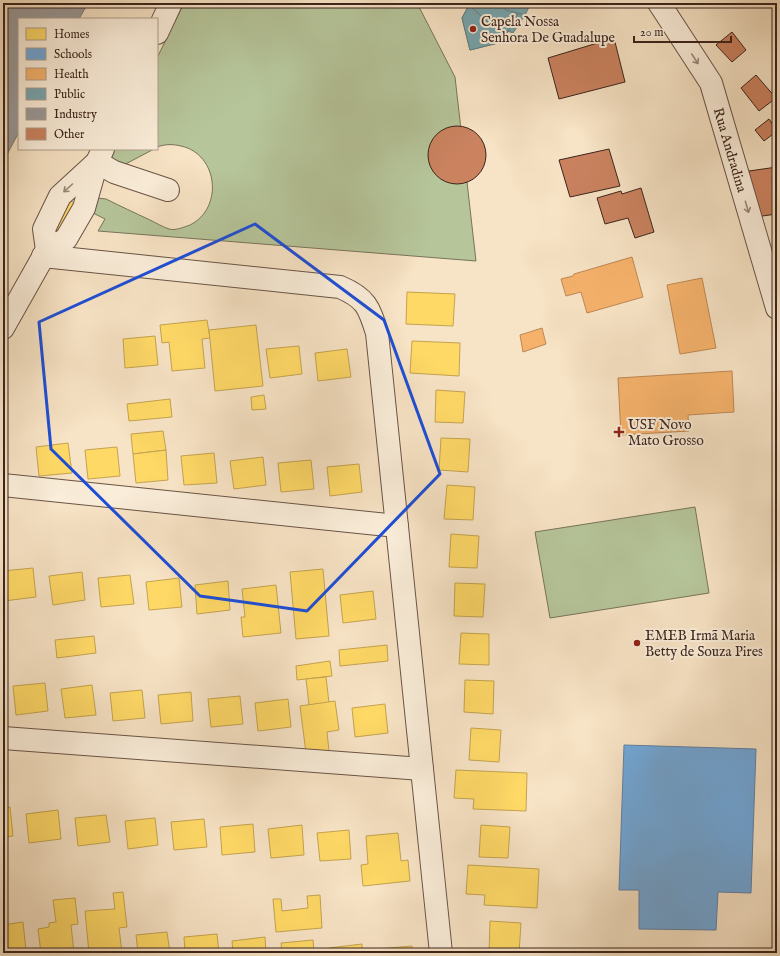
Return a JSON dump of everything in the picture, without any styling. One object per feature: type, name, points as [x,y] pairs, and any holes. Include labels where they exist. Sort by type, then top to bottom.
[{"type":"street","points":[[158,31],[171,3]]},
{"type":"street","name":"Rua Andradina","points":[[659,3],[711,83],[777,308]]},
{"type":"street","points":[[3,328],[44,253],[44,229],[60,196],[100,156],[114,172],[168,190]]},
{"type":"street","points":[[44,253],[340,287],[354,293],[366,304],[372,316],[377,333],[441,953]]},
{"type":"street","points":[[3,485],[397,526]]},
{"type":"street","points":[[3,738],[422,769]]},
{"type":"highlighted area","points":[[255,224],[384,320],[440,474],[307,611],[200,596],[51,449],[39,322]]},
{"type":"green space","points":[[184,3],[417,3],[455,77],[476,261],[98,231],[105,219],[87,210],[97,198],[106,199],[162,226],[174,230],[190,225],[201,217],[208,207],[212,195],[212,182],[209,170],[203,159],[193,151],[181,146],[163,145],[158,147],[158,56]]},
{"type":"green space","points":[[112,150],[152,150],[118,168],[109,156]]},
{"type":"green space","points":[[695,507],[709,593],[550,618],[535,532]]},
{"type":"building: Homes","points":[[66,199],[77,204],[61,232],[50,227]]},
{"type":"building: Homes","points":[[407,292],[455,294],[453,326],[406,324]]},
{"type":"building: Homes","points":[[207,320],[210,338],[202,339],[205,368],[172,371],[169,342],[162,343],[160,325]]},
{"type":"building: Homes","points":[[256,325],[263,386],[215,391],[209,330]]},
{"type":"building: Homes","points":[[155,336],[158,365],[125,368],[123,339]]},
{"type":"building: Homes","points":[[412,341],[460,343],[459,376],[410,373]]},
{"type":"building: Homes","points":[[299,346],[302,374],[270,378],[266,349]]},
{"type":"building: Homes","points":[[347,349],[351,377],[318,381],[315,353]]},
{"type":"building: Homes","points":[[436,390],[465,392],[463,423],[435,422]]},
{"type":"building: Homes","points":[[264,395],[266,409],[252,410],[251,397]]},
{"type":"building: Homes","points":[[170,399],[172,417],[129,421],[127,404]]},
{"type":"building: Homes","points":[[163,431],[166,450],[133,454],[131,434]]},
{"type":"building: Homes","points":[[441,438],[470,439],[468,472],[439,470]]},
{"type":"building: Homes","points":[[68,443],[72,473],[39,476],[36,447]]},
{"type":"building: Homes","points":[[117,447],[120,476],[88,479],[85,450]]},
{"type":"building: Homes","points":[[166,450],[168,480],[136,483],[133,454]]},
{"type":"building: Homes","points":[[214,453],[217,483],[184,485],[181,456]]},
{"type":"building: Homes","points":[[263,457],[266,485],[234,489],[230,461]]},
{"type":"building: Homes","points":[[311,460],[314,489],[281,492],[278,463]]},
{"type":"building: Homes","points":[[359,464],[362,492],[330,496],[327,467]]},
{"type":"building: Homes","points":[[447,485],[475,487],[473,520],[444,519]]},
{"type":"building: Homes","points":[[451,534],[479,536],[477,568],[449,567]]},
{"type":"building: Homes","points":[[33,568],[36,597],[4,601],[3,571]]},
{"type":"building: Homes","points":[[323,569],[329,636],[296,639],[290,572]]},
{"type":"building: Homes","points":[[82,572],[85,600],[53,605],[49,576]]},
{"type":"building: Homes","points":[[130,575],[134,604],[101,607],[98,578]]},
{"type":"building: Homes","points":[[179,578],[182,607],[149,610],[146,582]]},
{"type":"building: Homes","points":[[228,581],[230,610],[197,614],[195,585]]},
{"type":"building: Homes","points":[[455,583],[485,584],[483,617],[454,616]]},
{"type":"building: Homes","points":[[276,585],[281,633],[243,637],[241,617],[245,617],[242,589]]},
{"type":"building: Homes","points":[[373,591],[376,619],[343,623],[340,595]]},
{"type":"building: Homes","points":[[461,633],[489,634],[489,665],[459,664]]},
{"type":"building: Homes","points":[[94,636],[96,653],[57,658],[55,640]]},
{"type":"building: Homes","points":[[387,645],[388,661],[340,666],[339,650]]},
{"type":"building: Homes","points":[[330,661],[332,676],[297,680],[296,666]]},
{"type":"building: Homes","points":[[326,677],[329,703],[309,705],[306,679]]},
{"type":"building: Homes","points":[[465,680],[494,681],[493,714],[464,712]]},
{"type":"building: Homes","points":[[45,683],[48,711],[16,715],[13,686]]},
{"type":"building: Homes","points":[[92,685],[96,715],[65,718],[61,689]]},
{"type":"building: Homes","points":[[142,690],[145,718],[113,721],[110,693]]},
{"type":"building: Homes","points":[[191,692],[193,721],[161,724],[158,695]]},
{"type":"building: Homes","points":[[240,696],[243,724],[211,727],[208,699]]},
{"type":"building: Homes","points":[[288,699],[291,727],[258,731],[255,703]]},
{"type":"building: Homes","points":[[335,701],[339,730],[327,732],[329,751],[306,753],[300,706]]},
{"type":"building: Homes","points":[[385,704],[388,733],[355,737],[352,708]]},
{"type":"building: Homes","points":[[471,728],[501,730],[499,762],[469,760]]},
{"type":"building: Homes","points":[[456,770],[527,773],[526,811],[473,809],[474,799],[454,798]]},
{"type":"building: Homes","points":[[10,807],[13,836],[3,837],[3,808]]},
{"type":"building: Homes","points":[[58,810],[61,839],[29,843],[26,814]]},
{"type":"building: Homes","points":[[106,815],[110,842],[78,846],[75,818]]},
{"type":"building: Homes","points":[[155,818],[158,845],[128,849],[125,821]]},
{"type":"building: Homes","points":[[204,819],[207,847],[174,850],[171,822]]},
{"type":"building: Homes","points":[[253,824],[255,852],[222,855],[220,827]]},
{"type":"building: Homes","points":[[302,825],[304,855],[271,858],[268,829]]},
{"type":"building: Homes","points":[[481,825],[510,827],[508,858],[479,857]]},
{"type":"building: Homes","points":[[349,830],[351,859],[320,861],[317,833]]},
{"type":"building: Homes","points":[[398,833],[401,861],[408,860],[410,881],[363,886],[361,865],[368,864],[366,836]]},
{"type":"building: Homes","points":[[468,865],[539,869],[537,908],[484,905],[485,895],[466,894]]},
{"type":"building: Homes","points":[[123,892],[127,927],[119,928],[122,953],[89,953],[85,911],[115,909],[113,893]]},
{"type":"building: Homes","points":[[320,895],[322,928],[276,932],[273,899],[281,899],[282,911],[308,908],[307,896]]},
{"type":"building: Homes","points":[[75,898],[78,924],[71,925],[74,953],[41,953],[38,929],[49,927],[49,923],[56,922],[53,900]]},
{"type":"building: Homes","points":[[490,921],[521,923],[519,953],[489,953]]},
{"type":"building: Homes","points":[[23,922],[26,951],[3,953],[3,925]]},
{"type":"building: Homes","points":[[167,932],[170,953],[138,953],[136,935]]},
{"type":"building: Homes","points":[[217,934],[219,953],[185,953],[184,937]]},
{"type":"building: Homes","points":[[265,937],[266,953],[233,953],[232,941]]},
{"type":"building: Homes","points":[[313,940],[314,953],[282,953],[281,943]]},
{"type":"building: Homes","points":[[362,944],[362,953],[329,953],[329,948]]},
{"type":"building: Homes","points":[[412,946],[412,953],[379,953],[378,949]]},
{"type":"building: Schools","points":[[624,745],[756,749],[751,893],[718,892],[716,930],[639,929],[639,890],[619,890]]},
{"type":"building: Health","points":[[632,257],[643,297],[587,313],[581,292],[566,296],[561,279]]},
{"type":"building: Health","points":[[702,278],[716,348],[680,354],[667,285]]},
{"type":"building: Health","points":[[542,328],[546,344],[523,352],[520,335]]},
{"type":"building: Health","points":[[732,371],[734,412],[688,415],[689,431],[621,435],[618,378]]},
{"type":"building: Public","points":[[467,3],[497,3],[506,10],[525,15],[513,33],[491,25]]},
{"type":"building: Public","points":[[470,3],[524,3],[502,42],[470,50],[462,18]]},
{"type":"building: Public","points":[[497,3],[531,3],[525,15],[506,10]]},
{"type":"building: Public","points":[[469,5],[491,25],[508,31],[502,42],[470,50],[462,18]]},
{"type":"building: Industry","points":[[3,3],[88,3],[80,18],[18,18],[18,134],[3,162]]},
{"type":"building: Other","points":[[732,32],[746,50],[732,62],[716,45]]},
{"type":"building: Other","points":[[614,38],[625,82],[559,99],[548,58]]},
{"type":"building: Other","points":[[756,75],[776,98],[759,111],[741,88]]},
{"type":"building: Other","points":[[769,119],[777,131],[764,141],[755,130]]},
{"type":"building: Other","points":[[457,126],[473,131],[481,139],[486,155],[481,171],[473,179],[457,184],[441,179],[433,171],[428,155],[433,139],[441,131]]},
{"type":"building: Other","points":[[609,149],[620,186],[570,197],[559,160]]},
{"type":"building: Other","points":[[777,167],[777,214],[755,217],[749,171]]},
{"type":"building: Other","points":[[641,188],[654,232],[635,238],[628,218],[605,224],[597,198],[621,191],[622,194]]},
{"type":"place","name":"Capela Nossa Senhora De Guadalupe","points":[[473,29]]},
{"type":"place","name":"USF Novo Mato Grosso","points":[[619,432]]},
{"type":"place","name":"EMEB Irmã Maria Betty de Souza Pires","points":[[637,643]]}]
